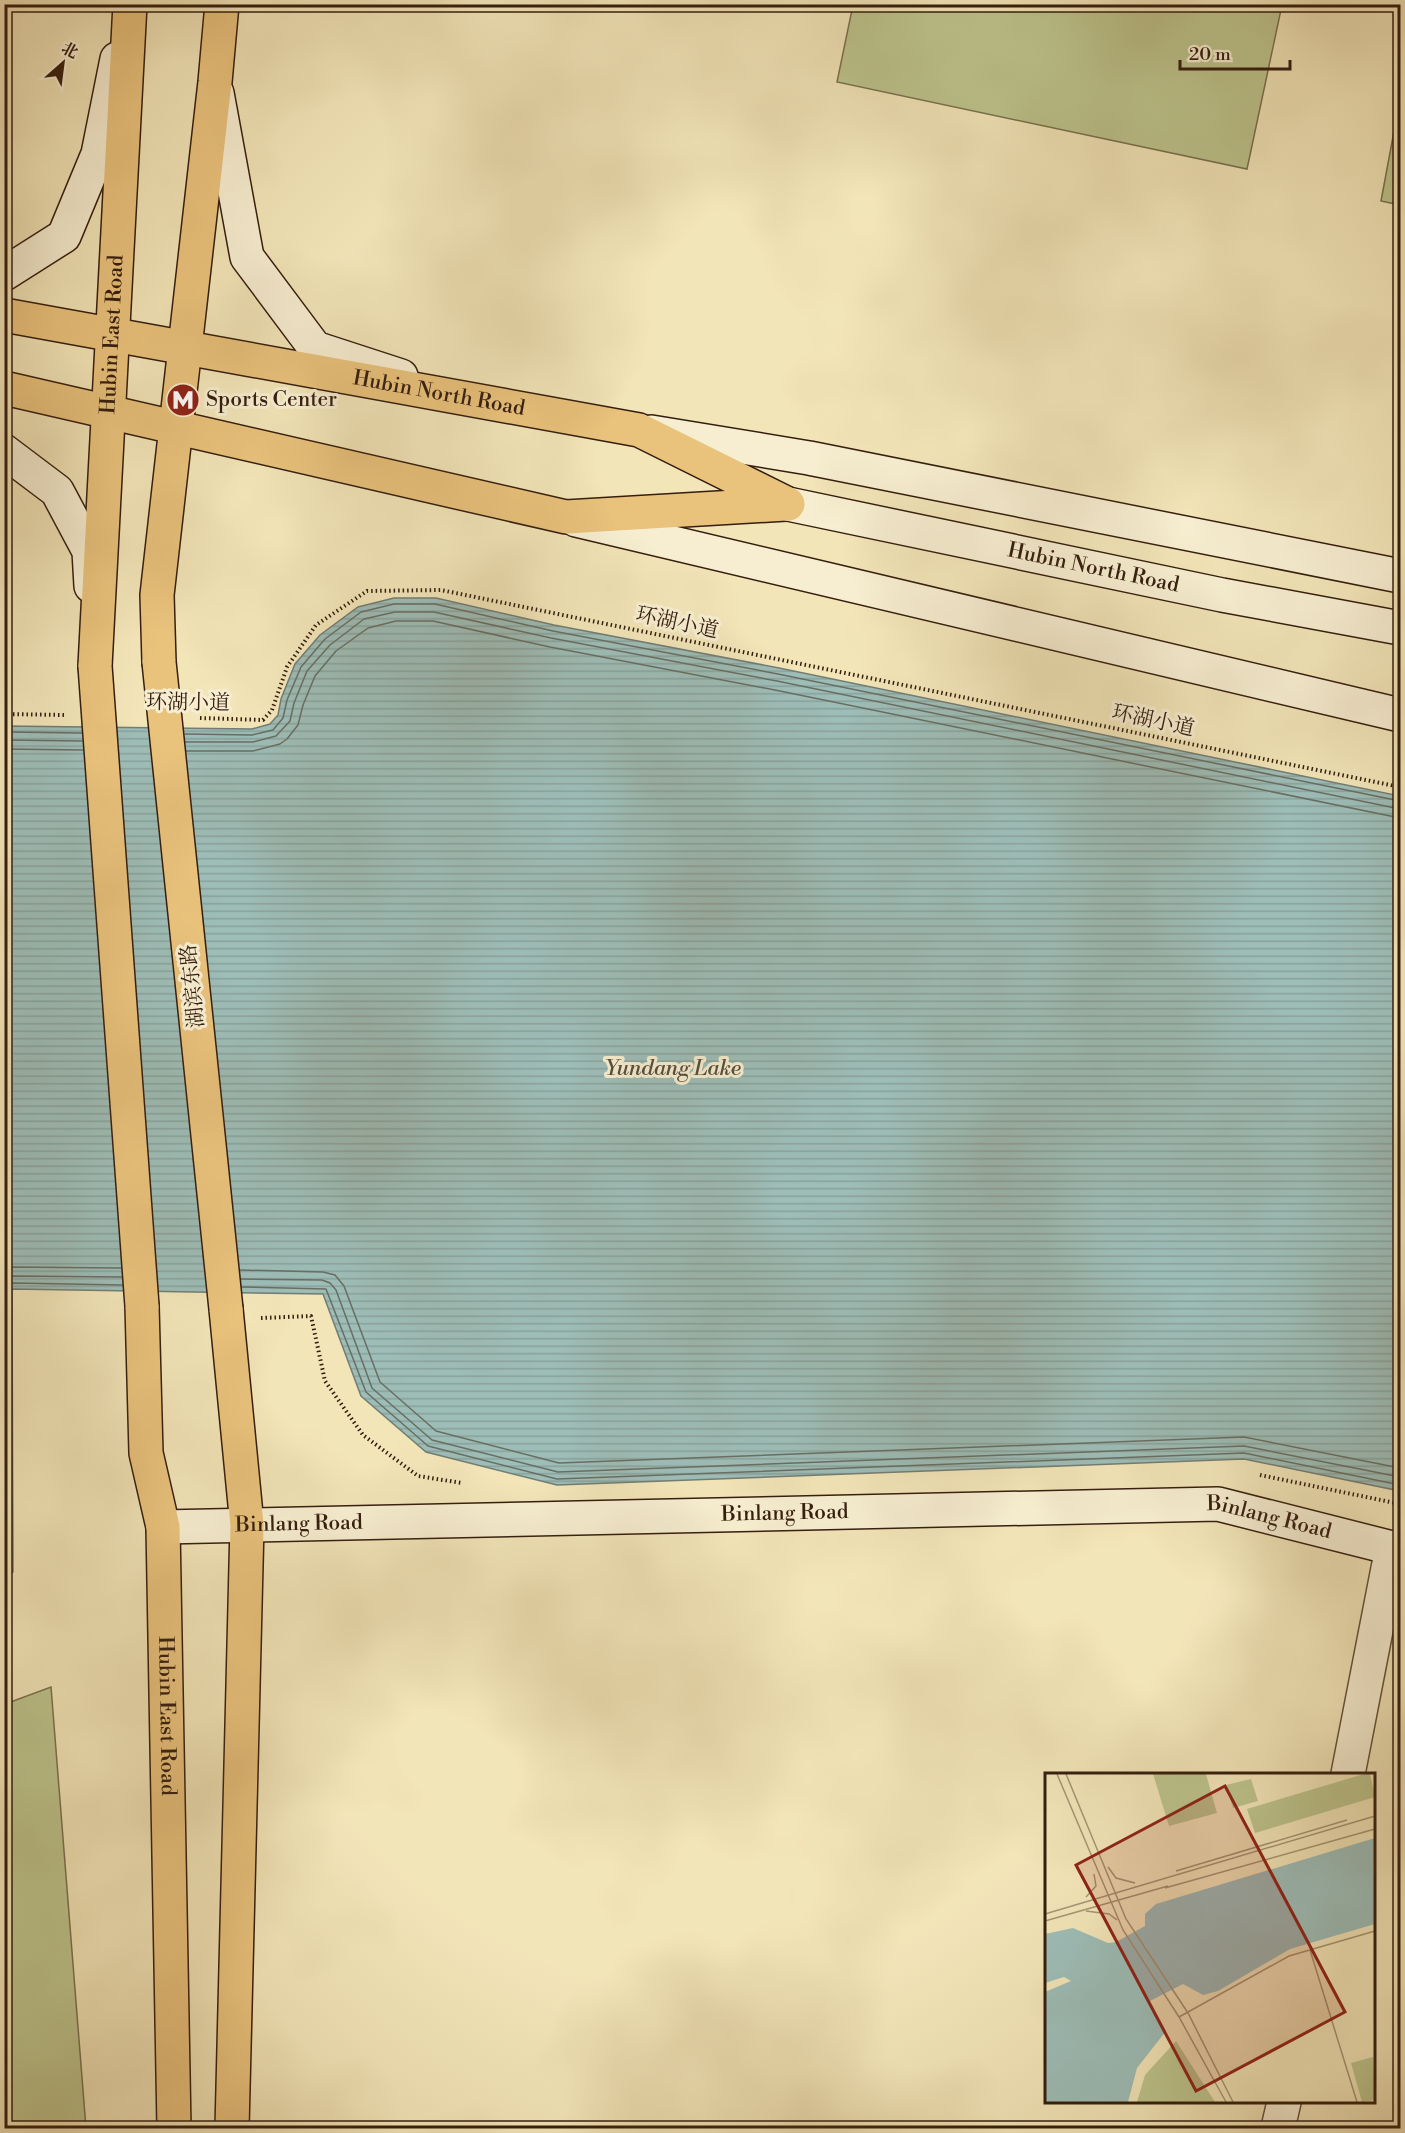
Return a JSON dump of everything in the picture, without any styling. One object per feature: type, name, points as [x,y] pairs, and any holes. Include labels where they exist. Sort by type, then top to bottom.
[{"type":"main road","points":[[4,274],[64,236],[98,154],[129,4]]},
{"type":"main road","name":"Hubin East Road","points":[[129,4],[95,666],[142,1306],[147,1454],[163,1527],[174,2128]]},
{"type":"main road","points":[[176,427],[222,4]]},
{"type":"main road","points":[[215,82],[247,257],[315,348],[480,402]]},
{"type":"main road","name":"Hubin North Road","points":[[4,315],[639,430],[788,504],[1222,595],[1401,628]]},
{"type":"main road","name":"Hubin North Road","points":[[4,388],[566,517],[788,504]]},
{"type":"main road","name":"湖滨东路","points":[[176,427],[157,595],[159,662],[247,1525]]},
{"type":"main road","points":[[639,430],[809,458],[1401,576]]},
{"type":"main road","points":[[4,451],[57,491],[89,551],[95,666]]},
{"type":"main road","points":[[566,517],[1401,715]]},
{"type":"main road","name":"Binlang Road","points":[[163,1527],[1218,1504],[1396,1549]]},
{"type":"main road","points":[[232,2128],[247,1525]]},
{"type":"main road","points":[[1348,1773],[1396,1549]]},
{"type":"main road","points":[[1278,2128],[1284,2103]]},
{"type":"path","name":"环湖小道","points":[[192,718],[263,720],[272,710],[286,668],[316,626],[367,591],[441,590],[1401,787]]},
{"type":"path","points":[[4,714],[75,716]]},
{"type":"path","points":[[257,1318],[311,1316],[325,1381],[363,1435],[418,1476],[472,1485]]},
{"type":"path","points":[[1259,1475],[1401,1504]]},
{"type":"green space","points":[[853,4],[1282,5],[1247,169],[837,82]]},
{"type":"green space","points":[[1400,99],[1400,205],[1381,201]]},
{"type":"green space","points":[[51,1687],[86,2128],[5,2128],[5,1704]]},
{"type":"water","name":"Yundang Lake","points":[[394,598],[436,598],[554,625],[779,668],[1400,796],[1400,1491],[1244,1459],[557,1485],[426,1452],[361,1396],[323,1294],[12,1289],[13,1572],[5,1576],[5,726],[252,729],[270,724],[278,715],[281,699],[295,664],[320,635],[358,607]]},
{"type":"place","name":"Sports Center","points":[[183,400]]}]
